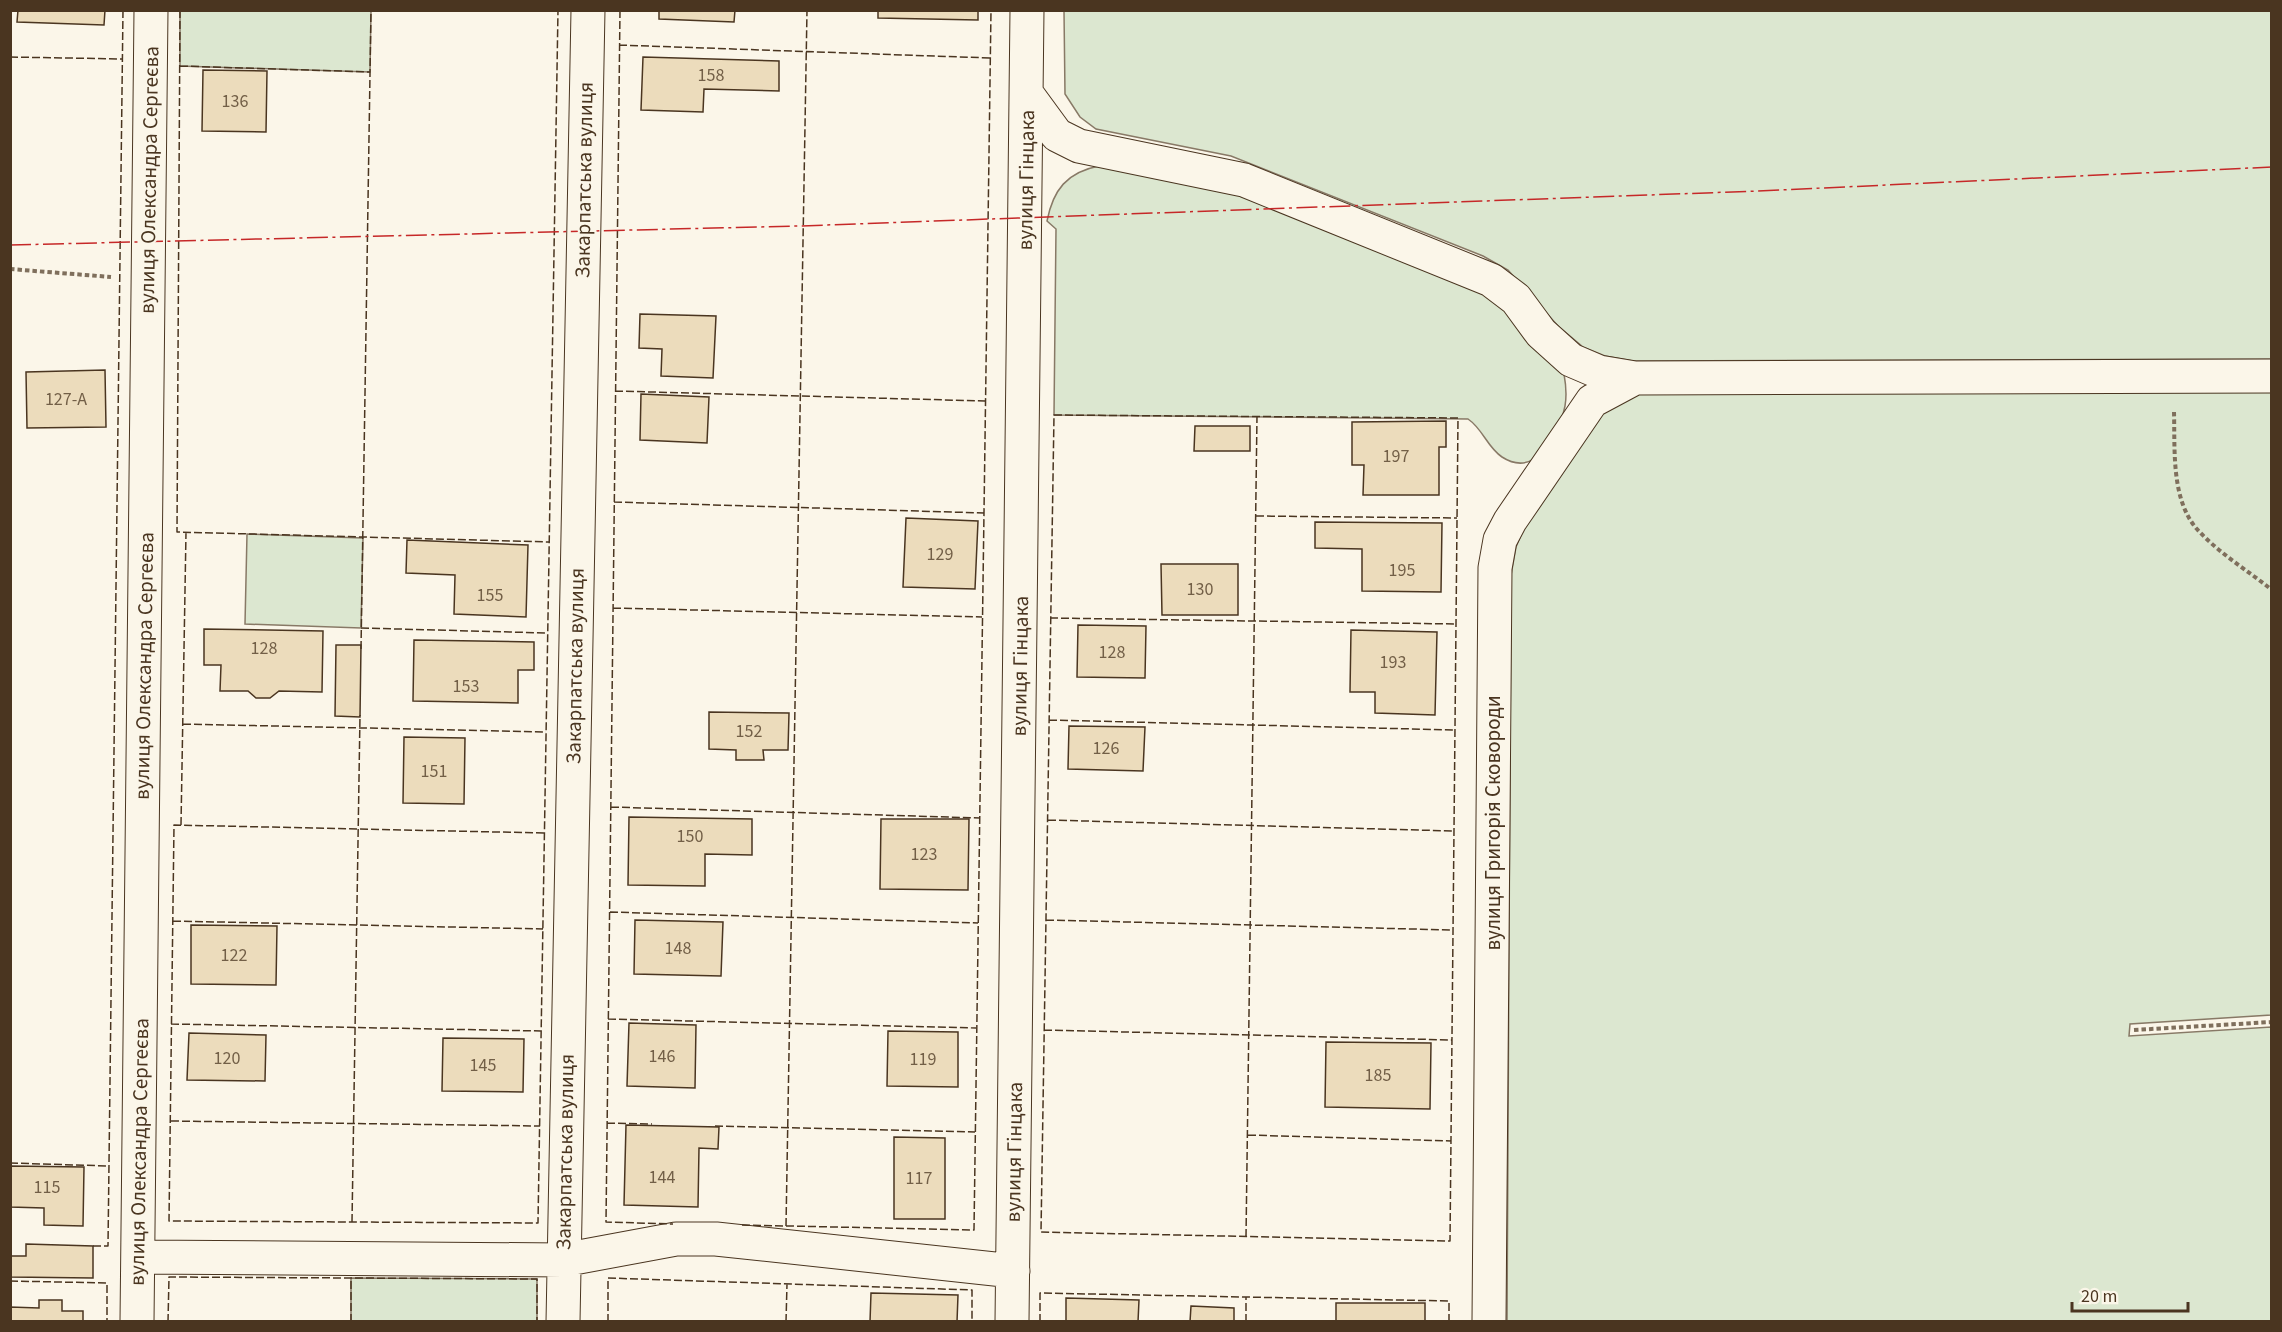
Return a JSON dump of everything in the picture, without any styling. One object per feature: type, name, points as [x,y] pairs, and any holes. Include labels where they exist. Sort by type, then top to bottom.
[{"type":"street","name":"вулиця Олександра Сергеєва","points":[[137,1322],[151,10]]},
{"type":"street","name":"Закарпатська вулиця","points":[[563,1322],[588,10]]},
{"type":"street","name":"вулиця Гінцака","points":[[1012,1322],[1027,10]]},
{"type":"street","points":[[1027,94],[1057,135],[1079,146],[1244,180],[1491,280],[1516,299],[1541,333],[1571,360],[1599,372],[1635,378],[2271,376]]},
{"type":"street","name":"вулиця Григорія Сковороди","points":[[1489,1322],[1495,568],[1500,540],[1510,521],[1582,414],[1603,393],[1635,378]]},
{"type":"street","points":[[138,1257],[563,1260],[676,1239],[716,1239],[1012,1271]]},
{"type":"path","points":[[10,269],[64,275],[148,278]]},
{"type":"path","points":[[2172,377],[2176,466],[2186,512],[2209,541],[2271,590]]},
{"type":"path","points":[[2134,1030],[2271,1022]]},
{"type":"green space","points":[[180,11],[371,11],[370,72],[180,66]]},
{"type":"green space","points":[[1064,11],[2271,11],[2271,359],[1633,361],[1605,356],[1583,347],[1558,326],[1508,270],[1483,256],[1231,156],[1096,129],[1080,117],[1065,94]]},
{"type":"green space","points":[[1099,166],[1229,188],[1492,297],[1564,374],[1565,406],[1552,441],[1536,458],[1525,462],[1514,462],[1497,453],[1468,419],[1054,415],[1056,229],[1047,221],[1053,200],[1063,184],[1078,173]]},
{"type":"green space","points":[[2271,389],[2271,1015],[2130,1024],[2129,1036],[2271,1027],[2271,1321],[1507,1322],[1511,575],[1516,547],[1526,523],[1607,405],[1643,392]]},
{"type":"green space","points":[[247,534],[363,538],[361,628],[245,624]]},
{"type":"green space","points":[[351,1278],[537,1279],[537,1321],[351,1321]]},
{"type":"building","points":[[18,10],[105,10],[104,25],[17,22]]},
{"type":"building","points":[[659,10],[735,10],[734,22],[659,19]]},
{"type":"building","points":[[878,10],[978,10],[978,20],[878,18]]},
{"type":"building","points":[[643,57],[779,61],[779,91],[704,89],[703,112],[641,110]]},
{"type":"building","points":[[203,70],[267,71],[266,132],[202,131]]},
{"type":"building","points":[[640,314],[716,316],[713,378],[661,376],[662,349],[639,348]]},
{"type":"building","points":[[105,370],[106,427],[27,428],[26,372]]},
{"type":"building","points":[[641,394],[709,397],[707,443],[640,440]]},
{"type":"building","points":[[1446,421],[1446,447],[1439,447],[1439,495],[1363,495],[1364,465],[1352,465],[1352,422]]},
{"type":"building","points":[[1195,426],[1250,426],[1250,451],[1194,451]]},
{"type":"building","points":[[906,518],[978,521],[975,589],[903,587]]},
{"type":"building","points":[[1315,522],[1442,523],[1441,592],[1362,591],[1362,549],[1315,548]]},
{"type":"building","points":[[407,540],[528,545],[526,617],[454,614],[455,575],[406,573]]},
{"type":"building","points":[[1161,564],[1238,564],[1238,615],[1162,615]]},
{"type":"building","points":[[1078,625],[1146,626],[1145,678],[1077,677]]},
{"type":"building","points":[[204,629],[323,631],[322,692],[279,691],[270,698],[256,698],[248,691],[220,691],[221,665],[204,665]]},
{"type":"building","points":[[1351,630],[1437,632],[1435,715],[1375,713],[1375,692],[1350,692]]},
{"type":"building","points":[[414,640],[534,642],[534,670],[518,670],[518,703],[413,701]]},
{"type":"building","points":[[336,645],[361,645],[360,717],[335,716]]},
{"type":"building","points":[[709,712],[789,713],[788,750],[763,750],[764,760],[736,760],[736,750],[709,749]]},
{"type":"building","points":[[1069,726],[1145,727],[1143,771],[1068,769]]},
{"type":"building","points":[[404,737],[465,738],[464,804],[403,803]]},
{"type":"building","points":[[629,817],[752,819],[752,855],[705,854],[705,886],[628,885]]},
{"type":"building","points":[[881,819],[969,819],[968,890],[880,889]]},
{"type":"building","points":[[635,920],[723,922],[721,976],[634,974]]},
{"type":"building","points":[[191,925],[277,926],[276,985],[191,984]]},
{"type":"building","points":[[629,1023],[696,1025],[695,1088],[627,1086]]},
{"type":"building","points":[[888,1031],[958,1032],[958,1087],[887,1086]]},
{"type":"building","points":[[189,1033],[266,1035],[265,1081],[187,1080]]},
{"type":"building","points":[[443,1038],[524,1039],[523,1092],[442,1091]]},
{"type":"building","points":[[1326,1042],[1431,1043],[1430,1109],[1325,1107]]},
{"type":"building","points":[[626,1125],[719,1127],[718,1149],[699,1148],[698,1207],[624,1205]]},
{"type":"building","points":[[894,1137],[945,1138],[945,1219],[894,1219]]},
{"type":"building","points":[[10,1166],[84,1167],[83,1226],[44,1225],[44,1208],[10,1207]]},
{"type":"building","points":[[26,1244],[93,1246],[93,1278],[10,1277],[10,1256],[26,1256]]},
{"type":"building","points":[[871,1293],[958,1295],[957,1322],[870,1322]]},
{"type":"building","points":[[1066,1298],[1139,1300],[1138,1322],[1066,1322]]},
{"type":"building","points":[[39,1300],[62,1300],[62,1311],[83,1311],[83,1322],[10,1322],[10,1307],[39,1308]]},
{"type":"building","points":[[1336,1303],[1425,1303],[1425,1322],[1336,1321]]},
{"type":"building","points":[[1191,1306],[1234,1308],[1234,1322],[1190,1322]]},
{"type":"fence","points":[[93,1246],[108,1246],[123,10]]},
{"type":"fence","points":[[180,10],[177,532],[549,542]]},
{"type":"fence","points":[[361,649],[371,10]]},
{"type":"fence","points":[[544,833],[174,825],[169,1221],[538,1223],[558,10]]},
{"type":"fence","points":[[620,10],[606,1222],[673,1224]]},
{"type":"fence","points":[[786,1226],[807,10]]},
{"type":"fence","points":[[742,1225],[974,1230],[991,10]]},
{"type":"fence","points":[[619,45],[990,58]]},
{"type":"fence","points":[[10,57],[123,59]]},
{"type":"fence","points":[[180,66],[370,72]]},
{"type":"fence","points":[[615,391],[985,401]]},
{"type":"fence","points":[[1054,415],[1458,418],[1450,1241],[1041,1232],[1054,415]]},
{"type":"fence","points":[[1246,1237],[1257,416]]},
{"type":"fence","points":[[614,502],[984,513]]},
{"type":"fence","points":[[1256,516],[1457,518]]},
{"type":"fence","points":[[181,825],[186,532]]},
{"type":"fence","points":[[613,608],[982,617]]},
{"type":"fence","points":[[1050,618],[1456,624]]},
{"type":"fence","points":[[361,628],[547,633]]},
{"type":"fence","points":[[352,1222],[360,715]]},
{"type":"fence","points":[[1049,720],[1455,730]]},
{"type":"fence","points":[[183,724],[546,732]]},
{"type":"fence","points":[[611,807],[980,818]]},
{"type":"fence","points":[[1048,820],[1454,831]]},
{"type":"fence","points":[[610,912],[978,923]]},
{"type":"fence","points":[[1046,920],[1453,930]]},
{"type":"fence","points":[[173,921],[543,929]]},
{"type":"fence","points":[[608,1019],[976,1028]]},
{"type":"fence","points":[[171,1024],[541,1031]]},
{"type":"fence","points":[[1044,1030],[1452,1040]]},
{"type":"fence","points":[[171,1121],[540,1126]]},
{"type":"fence","points":[[607,1123],[652,1124]]},
{"type":"fence","points":[[715,1126],[975,1132]]},
{"type":"fence","points":[[1248,1135],[1451,1141]]},
{"type":"fence","points":[[10,1163],[109,1166]]},
{"type":"fence","points":[[168,1322],[169,1277],[537,1279],[537,1322]]},
{"type":"fence","points":[[351,1278],[351,1322]]},
{"type":"fence","points":[[608,1322],[608,1278],[972,1290],[972,1322]]},
{"type":"fence","points":[[10,1281],[107,1283],[107,1322]]},
{"type":"fence","points":[[786,1322],[787,1284]]},
{"type":"fence","points":[[1040,1322],[1040,1293],[1449,1301],[1449,1322]]},
{"type":"fence","points":[[1246,1297],[1246,1322]]},
{"type":"power","points":[[10,245],[799,226],[1758,191],[2272,167]]}]
